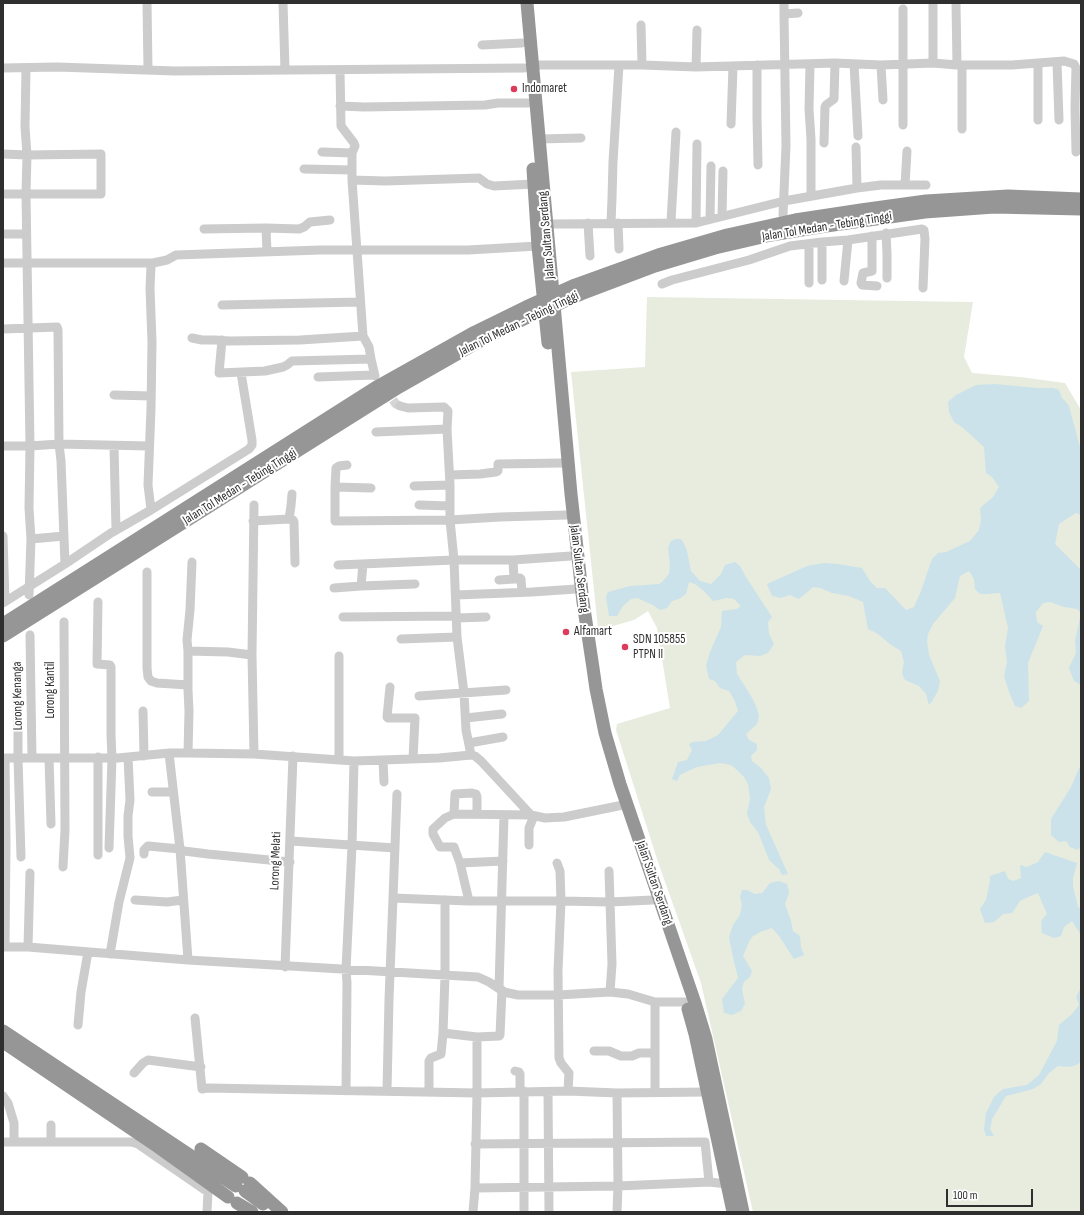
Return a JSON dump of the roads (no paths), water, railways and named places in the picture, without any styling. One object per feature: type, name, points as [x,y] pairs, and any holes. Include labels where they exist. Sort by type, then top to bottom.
[{"type":"highway","name":"Jalan Sultan Serdang","points":[[519,3],[522,43],[528,66],[539,139],[547,224],[556,381],[571,556],[597,721],[602,742],[653,900],[690,1001],[706,1039],[743,1212]]},
{"type":"highway","name":"Jalan Sultan Serdang","points":[[527,3],[528,103],[538,246],[546,324],[556,381],[577,551],[600,714],[620,784],[690,1001],[695,1034],[733,1212]]},
{"type":"highway","name":"Jalan Tol Medan - Tebing Tinggi","points":[[3,624],[375,388],[474,332],[526,312],[658,255],[727,235],[795,220],[926,201],[1008,196],[1081,199]]},
{"type":"highway","name":"Jalan Tol Medan - Tebing Tinggi","points":[[578,290],[715,248],[826,226],[925,212],[994,207],[1081,209]]},
{"type":"highway","name":"Jalan Tol Medan - Tebing Tinggi","points":[[3,636],[399,387],[485,338],[526,312]]},
{"type":"highway","points":[[3,1031],[136,1119],[244,1184],[275,1212]]},
{"type":"highway","points":[[3,1042],[154,1144],[232,1200],[252,1212]]},
{"type":"highway","points":[[136,1119],[198,1148],[282,1212]]},
{"type":"street","points":[[147,3],[148,70]]},
{"type":"street","points":[[283,3],[285,70]]},
{"type":"street","points":[[783,215],[786,146],[784,3]]},
{"type":"street","points":[[932,3],[933,63]]},
{"type":"street","points":[[956,3],[962,129]]},
{"type":"street","points":[[903,125],[904,9]]},
{"type":"street","points":[[784,14],[798,13]]},
{"type":"street","points":[[641,25],[642,65]]},
{"type":"street","points":[[696,30],[696,67]]},
{"type":"street","points":[[482,45],[522,43]]},
{"type":"street","points":[[3,68],[57,67],[180,71],[340,70],[619,65],[696,67],[810,65],[835,63],[881,65],[933,63],[959,65],[1012,65],[1064,61],[1074,64],[1076,68],[1076,152]]},
{"type":"street","points":[[1057,62],[1060,120]]},
{"type":"street","points":[[824,143],[825,107],[826,104],[834,99],[835,63]]},
{"type":"street","points":[[1038,63],[1038,120]]},
{"type":"street","points":[[854,64],[858,136]]},
{"type":"street","points":[[618,249],[612,198],[619,65]]},
{"type":"street","points":[[757,65],[758,165]]},
{"type":"street","points":[[810,65],[809,109],[811,139],[811,196]]},
{"type":"street","points":[[881,65],[882,100]]},
{"type":"street","points":[[731,124],[733,66]]},
{"type":"street","points":[[26,68],[24,127],[27,155],[26,263],[30,446],[29,508],[31,539],[29,591]]},
{"type":"street","points":[[318,377],[375,376],[369,347],[363,336],[352,175],[352,153],[355,148],[354,144],[341,126],[340,70]]},
{"type":"street","points":[[340,106],[364,107],[528,103]]},
{"type":"street","points":[[671,222],[676,132]]},
{"type":"street","points":[[539,139],[581,138]]},
{"type":"street","points":[[696,223],[697,144]]},
{"type":"street","points":[[856,147],[857,188]]},
{"type":"street","points":[[905,185],[907,151]]},
{"type":"street","points":[[322,152],[352,153]]},
{"type":"street","points":[[3,154],[101,154],[101,194],[3,194]]},
{"type":"street","points":[[710,219],[711,166]]},
{"type":"street","points":[[304,169],[385,181],[479,178],[491,186],[534,184]]},
{"type":"street","points":[[722,216],[723,172]]},
{"type":"street","points":[[547,224],[696,223],[784,201],[857,188],[881,185],[926,185]]},
{"type":"street","points":[[204,229],[299,229],[310,222],[330,220]]},
{"type":"street","points":[[588,223],[590,256]]},
{"type":"street","points":[[266,228],[267,252]]},
{"type":"street","points":[[662,284],[728,264],[749,260],[790,243],[809,244],[848,240],[886,233],[922,229],[924,230],[925,239],[923,288]]},
{"type":"street","points":[[886,233],[887,278]]},
{"type":"street","points":[[3,234],[26,234]]},
{"type":"street","points":[[872,236],[872,271],[863,273],[861,283],[877,286]]},
{"type":"street","points":[[844,281],[848,240]]},
{"type":"street","points":[[822,242],[822,280]]},
{"type":"street","points":[[809,244],[809,283]]},
{"type":"street","points":[[3,263],[153,263],[167,260],[174,256],[357,250],[468,250],[538,246]]},
{"type":"street","points":[[151,510],[148,485],[152,342],[150,288],[151,266],[153,263]]},
{"type":"street","points":[[222,305],[360,302]]},
{"type":"street","points":[[3,329],[27,329],[57,326],[59,352],[59,444],[65,564]]},
{"type":"street","points":[[192,338],[229,341],[300,340],[363,336]]},
{"type":"street","points":[[229,341],[220,373],[258,372],[283,367],[292,361],[371,359]]},
{"type":"street","points":[[3,536],[4,602],[29,591],[65,564],[116,530],[249,449],[252,445],[241,373]]},
{"type":"street","points":[[114,395],[151,396]]},
{"type":"street","points":[[400,406],[408,408],[444,407],[448,411],[447,429],[450,475],[450,520],[454,560],[457,637],[464,693],[466,730],[471,755]]},
{"type":"street","points":[[376,432],[447,429]]},
{"type":"street","points":[[3,446],[59,444],[149,446]]},
{"type":"street","points":[[114,446],[116,530]]},
{"type":"street","points":[[450,475],[496,472],[498,471],[498,464],[562,463]]},
{"type":"street","points":[[347,465],[338,466],[336,468],[334,521],[450,520],[567,515]]},
{"type":"street","points":[[414,486],[450,485]]},
{"type":"street","points":[[335,487],[371,488]]},
{"type":"street","points":[[289,519],[292,506],[292,494]]},
{"type":"street","points":[[254,505],[252,655],[254,754]]},
{"type":"street","points":[[419,505],[450,506]]},
{"type":"street","points":[[253,521],[293,520],[295,563]]},
{"type":"street","points":[[31,539],[64,536]]},
{"type":"street","points":[[338,565],[454,560],[513,560],[571,556]]},
{"type":"street","points":[[513,560],[514,579]]},
{"type":"street","points":[[188,753],[188,651],[192,562]]},
{"type":"street","points":[[361,586],[363,564]]},
{"type":"street","points":[[147,572],[148,677],[151,681],[157,683],[188,685]]},
{"type":"street","points":[[499,580],[520,578],[522,592]]},
{"type":"street","points":[[334,588],[415,584]]},
{"type":"street","points":[[456,595],[576,589]]},
{"type":"street","points":[[98,602],[97,664],[110,665],[111,667],[112,758],[109,848]]},
{"type":"street","points":[[343,617],[486,617]]},
{"type":"street","name":"Lorong Kantil","points":[[63,868],[65,830],[64,622]]},
{"type":"street","name":"Lorong Kenanga","points":[[30,635],[32,757]]},
{"type":"street","points":[[402,639],[457,637]]},
{"type":"street","points":[[188,651],[228,652],[252,655]]},
{"type":"street","points":[[339,656],[339,759]]},
{"type":"street","points":[[18,676],[18,758],[21,857]]},
{"type":"street","points":[[390,687],[387,717],[415,718],[413,759]]},
{"type":"street","points":[[419,696],[506,690]]},
{"type":"street","points":[[143,711],[144,756]]},
{"type":"street","points":[[466,718],[502,714]]},
{"type":"street","points":[[469,743],[503,737]]},
{"type":"street","points":[[533,815],[481,761],[475,756],[471,755],[354,761],[254,754],[188,753],[169,753],[112,758],[4,758],[6,843],[4,948],[28,947],[285,967],[390,971],[445,976],[478,977],[511,994],[518,995],[558,995],[610,992],[628,994],[655,1002],[690,1001]]},
{"type":"street","points":[[169,753],[180,849],[188,960]]},
{"type":"street","name":"Lorong Melati","points":[[285,967],[291,841],[290,817],[293,756]]},
{"type":"street","points":[[98,757],[98,855]]},
{"type":"street","points":[[110,954],[119,902],[130,858],[128,836],[130,800],[128,757]]},
{"type":"street","points":[[49,758],[51,824]]},
{"type":"street","points":[[383,760],[384,782]]},
{"type":"street","points":[[346,1090],[346,969],[352,846],[354,761]]},
{"type":"street","points":[[152,792],[173,792]]},
{"type":"street","points":[[454,814],[455,794],[472,793],[476,794],[477,797],[477,814]]},
{"type":"street","points":[[387,1091],[397,794]]},
{"type":"street","points":[[470,901],[460,863],[454,847],[440,847],[432,832],[440,822],[448,816],[454,814],[477,814],[533,815],[545,818],[564,817],[623,805]]},
{"type":"street","points":[[443,1033],[477,1037],[497,1037],[500,1035],[504,815]]},
{"type":"street","points":[[529,845],[529,828],[533,815]]},
{"type":"street","points":[[291,841],[395,848]]},
{"type":"street","points":[[144,854],[144,850],[148,846],[180,849],[184,851],[208,854],[290,862]]},
{"type":"street","points":[[460,863],[503,861]]},
{"type":"street","points":[[557,863],[560,871],[561,901],[558,971],[559,1058],[569,1074],[568,1091]]},
{"type":"street","points":[[609,871],[612,964],[610,992]]},
{"type":"street","points":[[28,947],[30,873]]},
{"type":"street","points":[[393,898],[470,901],[610,902],[653,900]]},
{"type":"street","points":[[135,900],[167,902],[183,900]]},
{"type":"street","points":[[429,1092],[429,1059],[442,1054],[445,976],[445,900]]},
{"type":"street","points":[[78,1025],[81,992],[88,952]]},
{"type":"street","points":[[655,1002],[655,1092]]},
{"type":"street","points":[[195,1018],[202,1088],[477,1093],[568,1091],[617,1093],[708,1092]]},
{"type":"street","points":[[473,1212],[475,1188],[477,1037]]},
{"type":"street","points":[[594,1051],[609,1051],[621,1056],[632,1056],[639,1053],[655,1053]]},
{"type":"street","points":[[134,1073],[143,1063],[148,1060],[200,1067]]},
{"type":"street","points":[[515,1071],[519,1072],[520,1074],[522,1092],[524,1212]]},
{"type":"street","points":[[548,1092],[549,1212]]},
{"type":"street","points":[[617,1093],[617,1212]]},
{"type":"street","points":[[3,1096],[8,1103],[14,1123],[14,1142]]},
{"type":"street","points":[[51,1125],[51,1142]]},
{"type":"street","points":[[3,1142],[131,1142],[138,1144],[206,1190],[208,1192],[207,1212]]},
{"type":"street","points":[[475,1144],[705,1142],[709,1182]]},
{"type":"street","points":[[475,1188],[618,1186],[709,1182],[727,1184]]},
{"type":"water","points":[[995,384],[1053,388],[1059,390],[1062,398],[1069,406],[1081,451],[1081,515],[1076,513],[1059,524],[1055,544],[1081,570],[1081,613],[1077,609],[1064,607],[1050,602],[1043,603],[1036,612],[1037,622],[1043,626],[1028,663],[1029,701],[1021,708],[1015,706],[1004,676],[1007,662],[1005,646],[1008,628],[1000,593],[980,594],[975,589],[974,579],[969,571],[960,576],[955,598],[933,624],[928,634],[927,641],[929,655],[940,681],[938,691],[929,705],[926,694],[919,686],[905,680],[902,673],[904,662],[901,651],[878,634],[868,629],[863,602],[849,596],[832,593],[813,587],[799,599],[790,595],[781,598],[772,596],[767,584],[807,566],[824,563],[838,564],[862,568],[870,581],[877,588],[885,588],[906,610],[914,607],[932,559],[938,553],[946,552],[970,541],[979,530],[981,520],[980,508],[993,497],[999,487],[992,477],[986,473],[984,447],[962,427],[954,422],[949,412],[948,402],[956,395],[976,385]]},
{"type":"water","points":[[675,539],[681,539],[684,544],[691,571],[700,581],[711,584],[721,574],[725,565],[735,562],[740,566],[772,617],[768,622],[769,634],[774,644],[768,653],[760,656],[745,655],[736,662],[737,674],[751,696],[759,716],[757,724],[746,734],[749,740],[757,744],[757,750],[751,756],[752,761],[761,768],[769,778],[771,789],[764,807],[766,825],[788,874],[782,875],[779,869],[769,860],[758,832],[750,822],[747,814],[750,799],[748,784],[744,777],[736,769],[731,765],[720,763],[697,767],[680,775],[677,781],[672,779],[678,762],[687,760],[692,750],[689,744],[693,742],[706,741],[718,735],[738,711],[735,701],[729,691],[720,688],[715,681],[709,679],[706,666],[710,652],[721,627],[722,611],[737,609],[741,606],[734,599],[727,598],[713,601],[704,591],[695,584],[689,582],[686,594],[679,599],[672,601],[667,608],[660,610],[637,598],[631,599],[623,606],[617,616],[609,616],[606,597],[608,592],[630,586],[659,584],[669,574],[670,565],[668,549],[670,542]]},
{"type":"water","points":[[1081,613],[1081,685],[1074,681],[1069,668],[1076,653],[1075,641]]},
{"type":"water","points":[[1081,764],[1081,847],[1077,850],[1070,847],[1066,841],[1059,842],[1051,835],[1051,819],[1071,787]]},
{"type":"water","points":[[1045,852],[1077,863],[1073,878],[1073,886],[1078,907],[1081,909],[1081,935],[1072,921],[1064,927],[1061,936],[1054,938],[1042,933],[1041,921],[1047,914],[1038,893],[1020,901],[1012,913],[1003,914],[994,922],[985,923],[980,909],[986,900],[990,876],[1005,871],[1008,879],[1013,881],[1021,878],[1020,865],[1027,867],[1038,862]]},
{"type":"water","points":[[779,881],[787,884],[789,893],[785,904],[793,931],[800,936],[801,947],[804,955],[794,959],[772,928],[760,932],[752,937],[743,956],[752,971],[750,977],[744,982],[742,989],[745,1004],[741,1011],[732,1015],[724,1013],[722,999],[738,978],[729,937],[733,925],[740,915],[742,905],[740,897],[742,890],[747,890],[755,894],[762,893],[770,883]]},
{"type":"water","points":[[1081,988],[1081,1061],[1071,1067],[1058,1066],[1048,1074],[1041,1084],[1033,1089],[1006,1096],[992,1119],[990,1129],[994,1136],[986,1136],[984,1129],[986,1113],[994,1097],[1003,1089],[1027,1085],[1039,1075],[1057,1041],[1059,1025],[1072,1014],[1079,1005],[1076,997]]},
{"type":"tunnel","points":[[385,389],[396,404],[400,406]]},
{"type":"place","name":"Indomaret","points":[[514,89]]},
{"type":"place","name":"Alfamart","points":[[566,632]]},
{"type":"place","name":"SDN 105855 PTPN II","points":[[625,647]]}]
